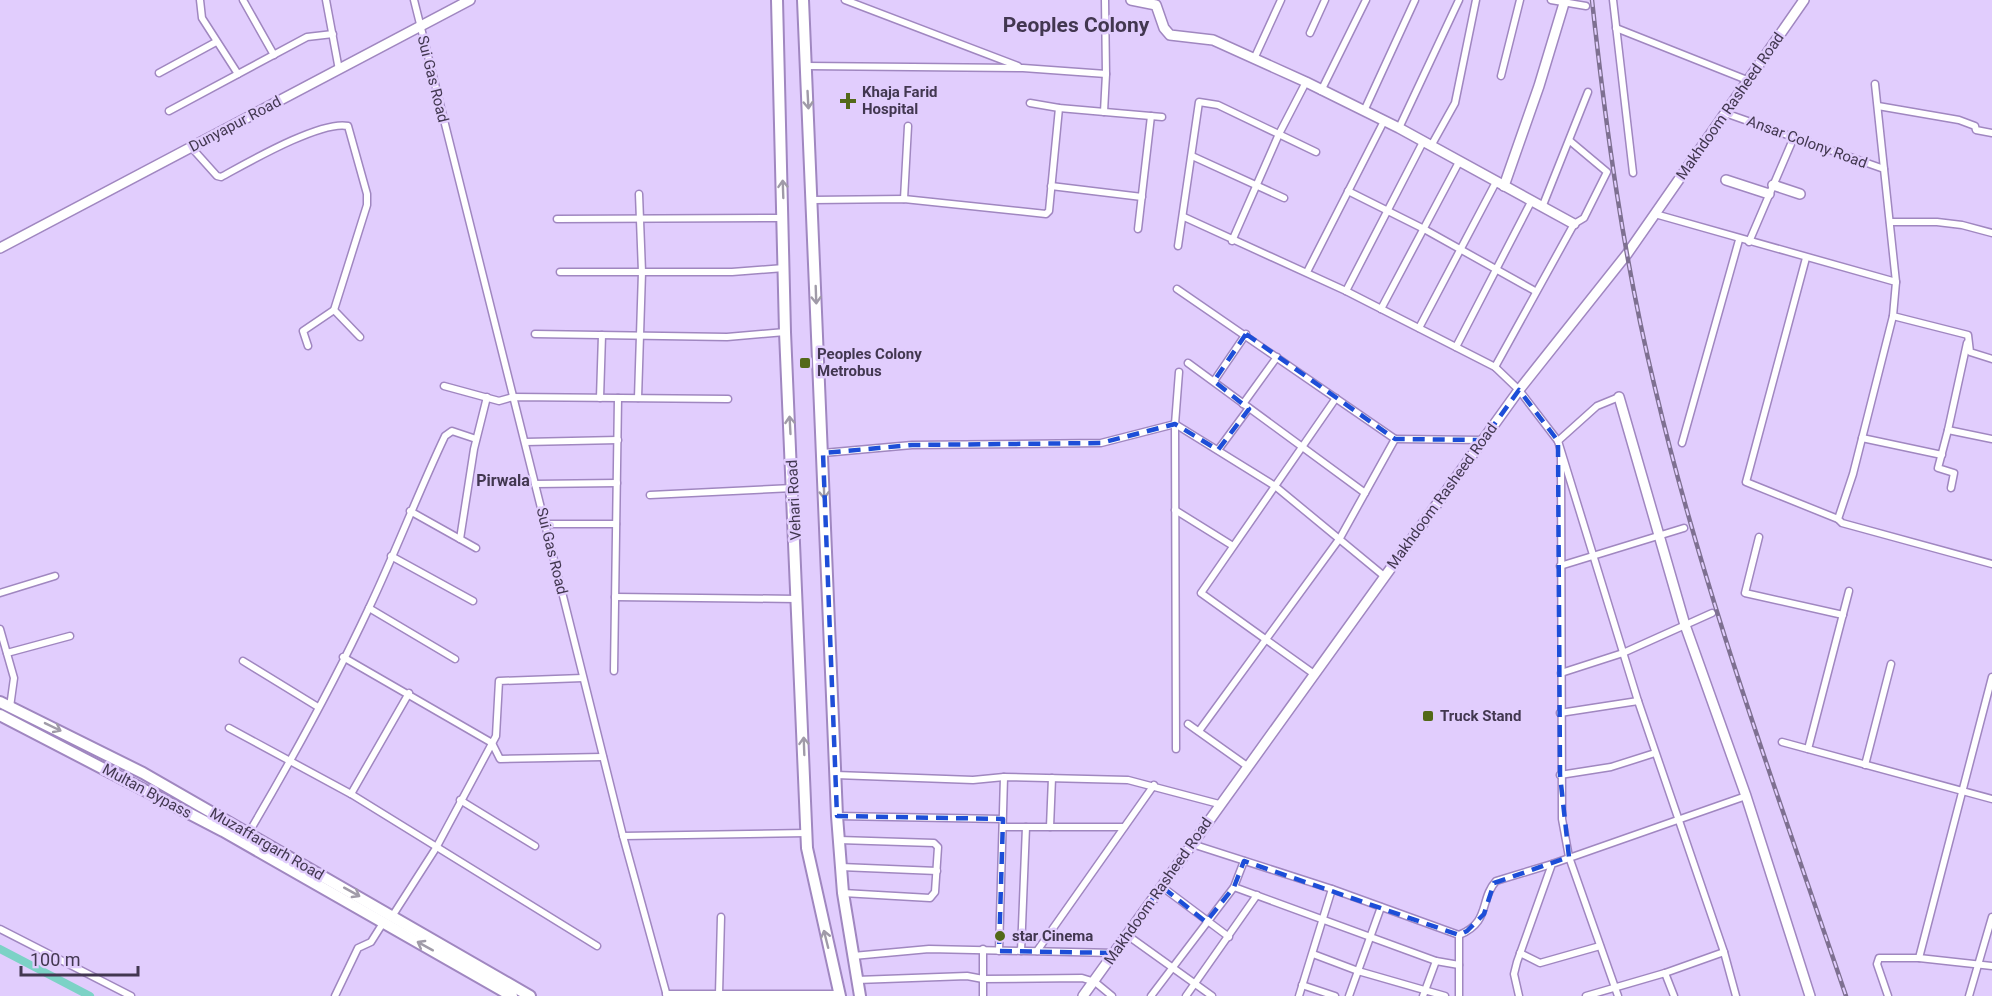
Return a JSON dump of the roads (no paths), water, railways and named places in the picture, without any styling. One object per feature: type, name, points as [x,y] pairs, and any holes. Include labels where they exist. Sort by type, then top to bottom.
[{"type":"main road","name":"Vehari Road","points":[[777,0],[785,332],[798,598],[806,833],[815,894],[839,995]]},
{"type":"main road","name":"Vehari Road","points":[[803,0],[837,816],[843,893],[860,996]]},
{"type":"main road","name":"Muzaffargarh Road","points":[[5,704],[143,773],[530,996]]},
{"type":"main road","name":"Multan Bypass","points":[[0,715],[223,831],[512,996]]},
{"type":"street","points":[[200,0],[202,18],[238,74]]},
{"type":"street","points":[[243,0],[274,55]]},
{"type":"street","points":[[326,0],[339,70]]},
{"type":"street","name":"Sui Gas Road","points":[[414,0],[623,836],[666,995]]},
{"type":"street","name":"Dunyapur Road","points":[[0,248],[471,0]]},
{"type":"street","points":[[845,0],[1023,68]]},
{"type":"street","points":[[1104,112],[1105,0]]},
{"type":"street","points":[[1131,0],[1155,5],[1164,28],[1170,34],[1213,40],[1306,82],[1399,128],[1574,224]]},
{"type":"street","points":[[1254,59],[1281,0]]},
{"type":"street","points":[[1310,33],[1325,0]]},
{"type":"street","points":[[1321,91],[1366,0]]},
{"type":"street","points":[[1364,111],[1415,0]]},
{"type":"street","points":[[1399,128],[1459,0]]},
{"type":"street","points":[[1346,291],[1386,210],[1455,103],[1476,0]]},
{"type":"street","points":[[1501,76],[1520,0]]},
{"type":"street","points":[[1551,0],[1586,6]]},
{"type":"street","points":[[1613,0],[1633,173]]},
{"type":"street","name":"Makhdoom Rasheed Road","points":[[1085,996],[1191,843],[1519,390],[1627,254],[1804,0]]},
{"type":"street","points":[[1419,328],[1460,249],[1500,184],[1539,86],[1565,1]]},
{"type":"street","points":[[1616,28],[1689,60],[1747,80]]},
{"type":"street","points":[[169,111],[307,37],[333,34]]},
{"type":"street","points":[[159,73],[216,42]]},
{"type":"street","points":[[806,66],[1023,68],[1106,74]]},
{"type":"street","points":[[1232,240],[1279,134],[1306,82]]},
{"type":"street","points":[[1875,84],[1884,170]]},
{"type":"street","points":[[1543,205],[1588,92]]},
{"type":"street","points":[[1178,246],[1199,102],[1218,105],[1316,152]]},
{"type":"street","points":[[1030,103],[1059,108],[1162,117]]},
{"type":"street","points":[[1878,106],[1959,120],[1975,126],[1976,130],[1992,133]]},
{"type":"street","points":[[813,200],[904,199],[1041,216],[1048,211],[1059,108]]},
{"type":"street","name":"Ansar Colony Road","points":[[1725,112],[1884,170],[1896,282],[1893,316],[1862,438],[1838,519]]},
{"type":"street","points":[[1138,229],[1151,116]]},
{"type":"street","points":[[1307,272],[1384,121]]},
{"type":"street","points":[[191,147],[219,177],[309,134],[342,125],[348,126],[367,194],[367,206],[334,310],[304,329],[302,334],[308,346]]},
{"type":"street","points":[[904,199],[908,126]]},
{"type":"street","points":[[1749,242],[1794,137]]},
{"type":"street","points":[[1495,367],[1535,291],[1574,224],[1584,218],[1607,172],[1570,141]]},
{"type":"street","points":[[1192,156],[1284,198]]},
{"type":"street","points":[[1381,309],[1459,162]]},
{"type":"street","points":[[1725,180],[1800,194]]},
{"type":"street","points":[[1051,186],[1142,197]]},
{"type":"street","points":[[1348,191],[1497,268],[1535,291]]},
{"type":"street","points":[[638,398],[642,272],[639,194]]},
{"type":"street","points":[[1456,347],[1533,200]]},
{"type":"street","points":[[1655,214],[1739,240],[1896,282]]},
{"type":"street","points":[[1184,217],[1307,272],[1495,367],[1519,390],[1560,444],[1592,556],[1638,701],[1724,952],[1736,996]]},
{"type":"street","points":[[557,219],[784,218]]},
{"type":"street","points":[[1890,222],[1937,222],[1962,225],[1992,233]]},
{"type":"street","points":[[1682,443],[1739,240]]},
{"type":"street","points":[[1806,258],[1746,482],[1838,519],[1842,523],[1992,564]]},
{"type":"street","points":[[560,272],[732,272],[784,267]]},
{"type":"street","points":[[1177,289],[1246,334],[1395,439],[1483,440]]},
{"type":"street","points":[[334,310],[360,337]]},
{"type":"street","points":[[1893,316],[1968,335]]},
{"type":"street","points":[[535,334],[727,338],[785,332]]},
{"type":"street","points":[[1214,381],[1246,334]]},
{"type":"street","points":[[600,398],[602,335]]},
{"type":"street","points":[[1968,335],[1970,352],[1992,358]]},
{"type":"street","points":[[1951,488],[1954,473],[1938,468],[1968,335]]},
{"type":"street","points":[[1218,450],[1277,357]]},
{"type":"street","points":[[1188,363],[1365,494]]},
{"type":"street","points":[[1176,749],[1175,424],[1179,372]]},
{"type":"street","points":[[444,386],[500,401],[513,397],[728,399]]},
{"type":"street","points":[[460,538],[476,439],[487,397]]},
{"type":"street","points":[[1618,996],[1569,857],[1562,819],[1560,444],[1597,406],[1619,397],[1685,625],[1746,796],[1810,996]]},
{"type":"street","points":[[614,670],[618,398]]},
{"type":"street","points":[[1314,674],[1201,593],[1336,398]]},
{"type":"street","points":[[823,453],[912,445],[1101,443],[1175,424],[1275,486],[1384,576]]},
{"type":"street","points":[[1948,430],[1992,439]]},
{"type":"street","points":[[248,834],[291,760],[369,608],[410,511],[448,432],[476,439]]},
{"type":"street","points":[[1862,438],[1942,455]]},
{"type":"street","points":[[1199,732],[1340,538],[1395,439]]},
{"type":"street","points":[[525,442],[618,440]]},
{"type":"street","points":[[535,484],[617,483]]},
{"type":"street","points":[[650,495],[793,488]]},
{"type":"street","points":[[1175,510],[1233,546]]},
{"type":"street","points":[[410,511],[476,548]]},
{"type":"street","points":[[545,524],[616,524]]},
{"type":"street","points":[[1560,566],[1684,528]]},
{"type":"street","points":[[1759,537],[1744,593],[1843,615]]},
{"type":"street","points":[[391,556],[473,601]]},
{"type":"street","points":[[0,594],[55,576]]},
{"type":"street","points":[[1808,750],[1849,591]]},
{"type":"street","points":[[615,597],[798,598]]},
{"type":"street","points":[[369,608],[455,659]]},
{"type":"street","points":[[1561,673],[1623,653],[1712,613]]},
{"type":"street","points":[[0,629],[14,678],[5,704]]},
{"type":"street","points":[[7,653],[70,636]]},
{"type":"street","points":[[343,657],[409,693],[492,743],[500,759],[603,757]]},
{"type":"street","points":[[243,662],[318,707]]},
{"type":"street","points":[[1865,765],[1891,664]]},
{"type":"street","points":[[1919,958],[1964,792],[1992,677]]},
{"type":"street","points":[[393,915],[436,848],[496,736],[499,681],[584,678]]},
{"type":"street","points":[[351,794],[409,693]]},
{"type":"street","points":[[1560,713],[1638,701]]},
{"type":"street","points":[[1188,724],[1247,765]]},
{"type":"street","points":[[229,728],[351,794],[597,946]]},
{"type":"street","points":[[1782,742],[1992,799]]},
{"type":"street","points":[[1560,775],[1611,767],[1655,753]]},
{"type":"street","points":[[836,775],[973,780],[1004,777],[1128,780],[1154,784],[1219,804]]},
{"type":"street","points":[[999,951],[1004,777]]},
{"type":"street","points":[[1050,827],[1052,778]]},
{"type":"street","points":[[1037,951],[1154,784]]},
{"type":"street","points":[[1191,843],[1332,889],[1459,935],[1467,932],[1479,921],[1497,881],[1746,796]]},
{"type":"street","points":[[460,800],[535,846]]},
{"type":"street","points":[[837,816],[1002,819]]},
{"type":"street","points":[[1003,827],[1124,827]]},
{"type":"street","points":[[1021,951],[1026,827]]},
{"type":"street","points":[[623,836],[806,833]]},
{"type":"street","points":[[839,840],[934,843],[938,847],[935,892],[930,898],[843,893]]},
{"type":"street","points":[[1151,996],[1234,887],[1244,861]]},
{"type":"street","points":[[1519,996],[1514,974],[1552,864]]},
{"type":"street","points":[[841,867],[937,871]]},
{"type":"street","points":[[1161,886],[1229,937]]},
{"type":"street","points":[[1234,887],[1436,961],[1459,965]]},
{"type":"street","points":[[1299,996],[1332,889]]},
{"type":"street","points":[[1186,996],[1257,895]]},
{"type":"street","points":[[1349,996],[1381,907]]},
{"type":"street","points":[[719,994],[721,917]]},
{"type":"street","points":[[1970,996],[1992,917]]},
{"type":"street","points":[[335,996],[358,948],[371,942],[382,923]]},
{"type":"street","points":[[0,929],[131,996]]},
{"type":"street","points":[[1127,935],[1212,996]]},
{"type":"street","points":[[1459,935],[1459,996]]},
{"type":"street","points":[[1520,953],[1540,963],[1599,946]]},
{"type":"street","points":[[853,956],[929,949],[1116,953]]},
{"type":"street","points":[[983,949],[983,996]]},
{"type":"street","points":[[1586,996],[1665,973],[1724,952]]},
{"type":"street","points":[[1313,954],[1424,994],[1445,996]]},
{"type":"street","points":[[1888,996],[1878,959],[1919,958],[1992,966]]},
{"type":"street","points":[[1424,994],[1436,961]]},
{"type":"street","points":[[1665,973],[1674,996]]},
{"type":"street","points":[[857,980],[967,976],[983,979],[1082,978],[1095,982],[1112,996]]},
{"type":"street","points":[[1302,985],[1335,996]]},
{"type":"street","points":[[666,995],[839,995]]},
{"type":"waterway","points":[[0,949],[90,996]]},
{"type":"railway","points":[[1592,0],[1603,98],[1625,244],[1644,340],[1674,465],[1743,694],[1846,996]]},
{"type":"place","name":"Khaja Farid Hospital","points":[[848,101]]},
{"type":"place","name":"Peoples Colony Metrobus","points":[[805,363]]},
{"type":"place","name":"Truck Stand","points":[[1428,716]]},
{"type":"place","name":"star Cinema","points":[[1000,936]]},
{"type":"district","name":"Peoples Colony","points":[[1076,25]]},
{"type":"district","name":"Pirwala","points":[[503,480]]}]
